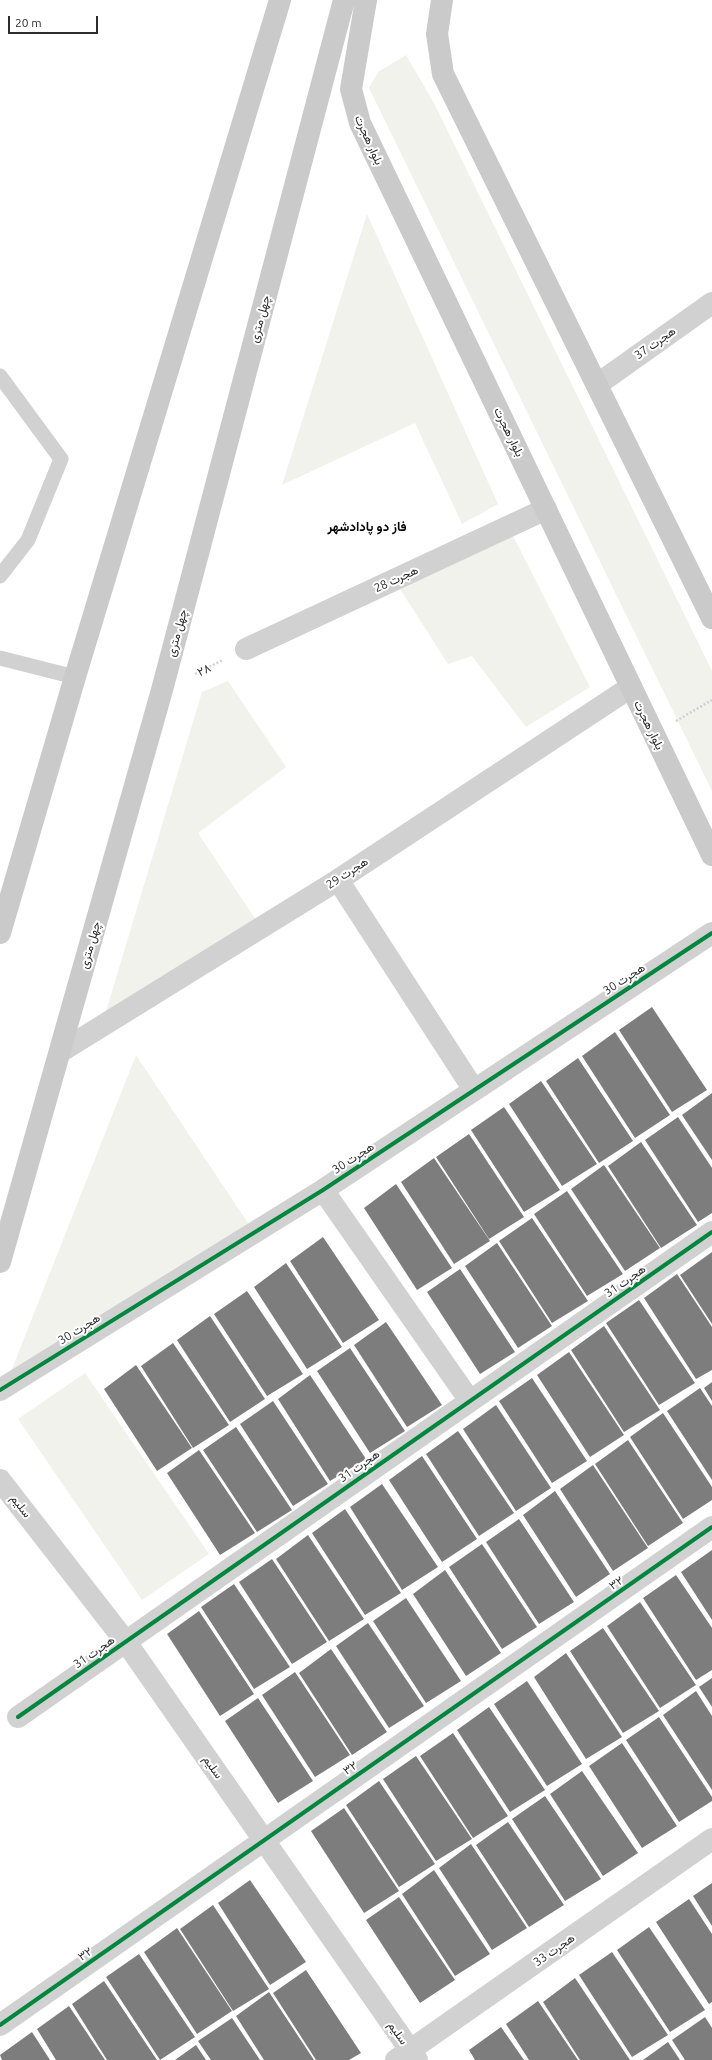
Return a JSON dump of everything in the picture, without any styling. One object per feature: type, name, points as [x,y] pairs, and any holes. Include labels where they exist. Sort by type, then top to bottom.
[{"type":"main road","points":[[0,932],[75,677],[280,0]]},
{"type":"main road","name":"چهل متری","points":[[0,1262],[6,1221],[60,1052],[162,690],[344,0]]},
{"type":"main road","name":"بلوار هجرت","points":[[366,0],[351,89],[360,123],[712,855]]},
{"type":"main road","points":[[442,0],[437,34],[443,74],[711,613]]},
{"type":"street","name":"هجرت 37","points":[[598,384],[712,303]]},
{"type":"street","name":"هجرت 28","points":[[246,649],[546,509]]},
{"type":"street","name":"هجرت 29","points":[[60,1052],[338,880],[630,687]]},
{"type":"street","points":[[338,880],[474,1090]]},
{"type":"street","name":"هجرت 30","points":[[0,1390],[323,1190],[712,933]]},
{"type":"street","points":[[323,1190],[470,1401]]},
{"type":"street","name":"هجرت 31","points":[[18,1717],[712,1232]]},
{"type":"street","name":"سلیم","points":[[0,1480],[126,1642],[265,1840],[408,2057]]},
{"type":"street","name":"۳۲","points":[[0,2025],[712,1528]]},
{"type":"street","name":"هجرت 33","points":[[408,2057],[712,1839]]},
{"type":"lane","points":[[0,376],[61,459],[28,540],[0,576]]},
{"type":"lane","points":[[0,658],[75,677]]},
{"type":"path","points":[[653,734],[712,700]]},
{"type":"shaded area","points":[[406,55],[434,103],[712,671],[712,791],[369,88],[378,72]]},
{"type":"shaded area","points":[[367,214],[498,504],[462,524],[415,423],[282,485]]},
{"type":"shaded area","points":[[512,534],[590,687],[526,727],[472,656],[448,664],[400,589]]},
{"type":"shaded area","points":[[228,681],[286,767],[198,833],[260,926],[98,1038],[202,692]]},
{"type":"shaded area","points":[[136,1055],[250,1226],[8,1379]]},
{"type":"shaded area","points":[[85,1373],[209,1554],[142,1600],[18,1419]]},
{"type":"building","points":[[652,1007],[707,1090],[672,1112],[619,1030]]},
{"type":"building","points":[[615,1032],[670,1115],[635,1138],[582,1056]]},
{"type":"building","points":[[578,1058],[633,1141],[599,1163],[546,1081]]},
{"type":"building","points":[[541,1081],[597,1164],[562,1186],[509,1104]]},
{"type":"building","points":[[712,1093],[712,1160],[682,1115]]},
{"type":"building","points":[[504,1107],[560,1190],[524,1212],[471,1130]]},
{"type":"building","points":[[678,1117],[712,1168],[712,1213],[698,1222],[645,1140]]},
{"type":"building","points":[[469,1134],[524,1217],[489,1239],[436,1157]]},
{"type":"building","points":[[641,1142],[697,1225],[661,1248],[608,1166]]},
{"type":"building","points":[[434,1158],[490,1241],[454,1264],[401,1182]]},
{"type":"building","points":[[604,1165],[660,1248],[625,1271],[571,1189]]},
{"type":"building","points":[[396,1184],[452,1268],[417,1290],[364,1208]]},
{"type":"building","points":[[567,1191],[623,1274],[587,1296],[534,1214]]},
{"type":"building","points":[[532,1218],[588,1301],[552,1323],[499,1241]]},
{"type":"building","points":[[323,1237],[379,1320],[343,1343],[290,1261]]},
{"type":"building","points":[[497,1243],[552,1326],[518,1348],[465,1266]]},
{"type":"building","points":[[712,1252],[712,1324],[680,1275]]},
{"type":"building","points":[[286,1263],[342,1347],[307,1369],[254,1287]]},
{"type":"building","points":[[460,1269],[515,1352],[480,1374],[427,1292]]},
{"type":"building","points":[[677,1274],[712,1327],[712,1370],[696,1379],[644,1298]]},
{"type":"building","points":[[247,1291],[303,1374],[267,1396],[214,1314]]},
{"type":"building","points":[[639,1300],[695,1383],[659,1405],[606,1323]]},
{"type":"building","points":[[210,1316],[265,1399],[230,1422],[177,1340]]},
{"type":"building","points":[[386,1322],[442,1405],[407,1427],[354,1345]]},
{"type":"building","points":[[604,1326],[660,1410],[624,1432],[571,1350]]},
{"type":"building","points":[[173,1343],[229,1425],[193,1448],[141,1366]]},
{"type":"building","points":[[350,1348],[405,1431],[370,1453],[317,1371]]},
{"type":"building","points":[[569,1352],[624,1435],[590,1457],[537,1375]]},
{"type":"building","points":[[136,1365],[192,1448],[157,1471],[104,1389]]},
{"type":"building","points":[[310,1375],[366,1459],[330,1481],[278,1399]]},
{"type":"building","points":[[532,1378],[587,1461],[552,1483],[499,1401]]},
{"type":"building","points":[[712,1382],[712,1401],[704,1388]]},
{"type":"building","points":[[700,1388],[712,1406],[712,1480],[667,1411]]},
{"type":"building","points":[[273,1401],[328,1484],[293,1506],[240,1424]]},
{"type":"building","points":[[496,1405],[551,1488],[516,1511],[463,1429]]},
{"type":"building","points":[[663,1413],[712,1487],[712,1500],[683,1519],[630,1437]]},
{"type":"building","points":[[236,1427],[292,1510],[257,1532],[203,1450]]},
{"type":"building","points":[[458,1431],[514,1513],[479,1536],[426,1454]]},
{"type":"building","points":[[628,1440],[683,1523],[648,1546],[595,1464]]},
{"type":"building","points":[[199,1450],[255,1533],[220,1555],[167,1473]]},
{"type":"building","points":[[422,1456],[477,1539],[442,1562],[389,1480]]},
{"type":"building","points":[[593,1465],[648,1548],[613,1571],[560,1489]]},
{"type":"building","points":[[382,1484],[438,1567],[402,1590],[350,1507]]},
{"type":"building","points":[[555,1491],[610,1574],[576,1597],[523,1515]]},
{"type":"building","points":[[345,1509],[401,1593],[365,1615],[312,1533]]},
{"type":"building","points":[[519,1519],[574,1602],[539,1624],[486,1542]]},
{"type":"building","points":[[308,1535],[364,1619],[329,1641],[276,1559]]},
{"type":"building","points":[[482,1544],[537,1627],[502,1649],[449,1567]]},
{"type":"building","points":[[712,1550],[712,1620],[681,1572]]},
{"type":"building","points":[[272,1559],[327,1642],[292,1664],[239,1582]]},
{"type":"building","points":[[445,1570],[501,1653],[466,1676],[413,1594]]},
{"type":"building","points":[[676,1575],[712,1628],[712,1670],[696,1680],[643,1598]]},
{"type":"building","points":[[234,1584],[290,1667],[254,1689],[201,1607]]},
{"type":"building","points":[[406,1598],[461,1681],[426,1703],[373,1621]]},
{"type":"building","points":[[640,1602],[696,1685],[660,1708],[607,1626]]},
{"type":"building","points":[[199,1611],[254,1694],[220,1716],[167,1634]]},
{"type":"building","points":[[368,1623],[424,1706],[389,1728],[336,1646]]},
{"type":"building","points":[[603,1628],[659,1711],[623,1733],[570,1651]]},
{"type":"building","points":[[331,1649],[387,1732],[352,1755],[299,1673]]},
{"type":"building","points":[[566,1653],[622,1737],[586,1759],[534,1677]]},
{"type":"building","points":[[295,1672],[350,1755],[315,1777],[262,1695]]},
{"type":"building","points":[[712,1678],[712,1707],[699,1687]]},
{"type":"building","points":[[527,1681],[582,1764],[547,1786],[494,1704]]},
{"type":"building","points":[[696,1691],[712,1716],[712,1790],[663,1715]]},
{"type":"building","points":[[258,1698],[313,1781],[278,1803],[225,1721]]},
{"type":"building","points":[[489,1707],[545,1790],[510,1812],[457,1730]]},
{"type":"building","points":[[659,1717],[712,1797],[712,1801],[679,1822],[626,1740]]},
{"type":"building","points":[[453,1733],[508,1816],[473,1838],[420,1756]]},
{"type":"building","points":[[622,1743],[677,1826],[642,1848],[589,1766]]},
{"type":"building","points":[[416,1756],[472,1839],[436,1861],[383,1779]]},
{"type":"building","points":[[582,1771],[638,1853],[603,1876],[550,1794]]},
{"type":"building","points":[[379,1781],[435,1864],[399,1887],[346,1805]]},
{"type":"building","points":[[545,1796],[601,1879],[565,1901],[512,1819]]},
{"type":"building","points":[[344,1808],[399,1891],[364,1913],[311,1831]]},
{"type":"building","points":[[508,1822],[564,1905],[529,1927],[476,1845]]},
{"type":"building","points":[[471,1844],[527,1928],[492,1950],[439,1868]]},
{"type":"building","points":[[434,1870],[490,1954],[455,1976],[402,1894]]},
{"type":"building","points":[[250,1880],[306,1962],[270,1985],[218,1903]]},
{"type":"building","points":[[712,1883],[712,1926],[693,1896]]},
{"type":"building","points":[[399,1897],[455,1980],[420,2003],[366,1920]]},
{"type":"building","points":[[689,1899],[712,1934],[712,2002],[709,2004],[656,1922]]},
{"type":"building","points":[[213,1905],[269,1989],[233,2011],[180,1929]]},
{"type":"building","points":[[649,1927],[705,2010],[670,2032],[617,1950]]},
{"type":"building","points":[[177,1928],[232,2011],[197,2034],[144,1952]]},
{"type":"building","points":[[612,1952],[668,2035],[632,2057],[579,1975]]},
{"type":"building","points":[[139,1954],[195,2037],[160,2060],[106,1977]]},
{"type":"building","points":[[306,1970],[361,2053],[349,2060],[316,2060],[273,1993]]},
{"type":"building","points":[[575,1978],[630,2060],[580,2060],[543,2002]]},
{"type":"building","points":[[104,1981],[157,2060],[107,2060],[72,2004]]},
{"type":"building","points":[[269,1992],[314,2060],[264,2060],[236,2016]]},
{"type":"building","points":[[538,2001],[578,2060],[529,2060],[506,2024]]},
{"type":"building","points":[[69,2006],[105,2060],[56,2060],[37,2029]]},
{"type":"building","points":[[705,2017],[712,2028],[712,2060],[685,2060],[672,2040]]},
{"type":"building","points":[[232,2018],[260,2060],[211,2060],[198,2041]]},
{"type":"building","points":[[501,2027],[524,2060],[475,2060],[469,2050]]},
{"type":"building","points":[[32,2032],[50,2060],[2,2060],[0,2055]]},
{"type":"building","points":[[668,2042],[680,2060],[643,2060]]},
{"type":"building","points":[[196,2045],[206,2060],[175,2060]]},
{"type":"cycle path","points":[[0,1390],[323,1190],[712,933]]},
{"type":"cycle path","points":[[18,1717],[712,1232]]},
{"type":"cycle path","points":[[0,2025],[712,1527]]},
{"type":"district","name":"فاز دو پادادشهر","points":[[367,527]]}]
